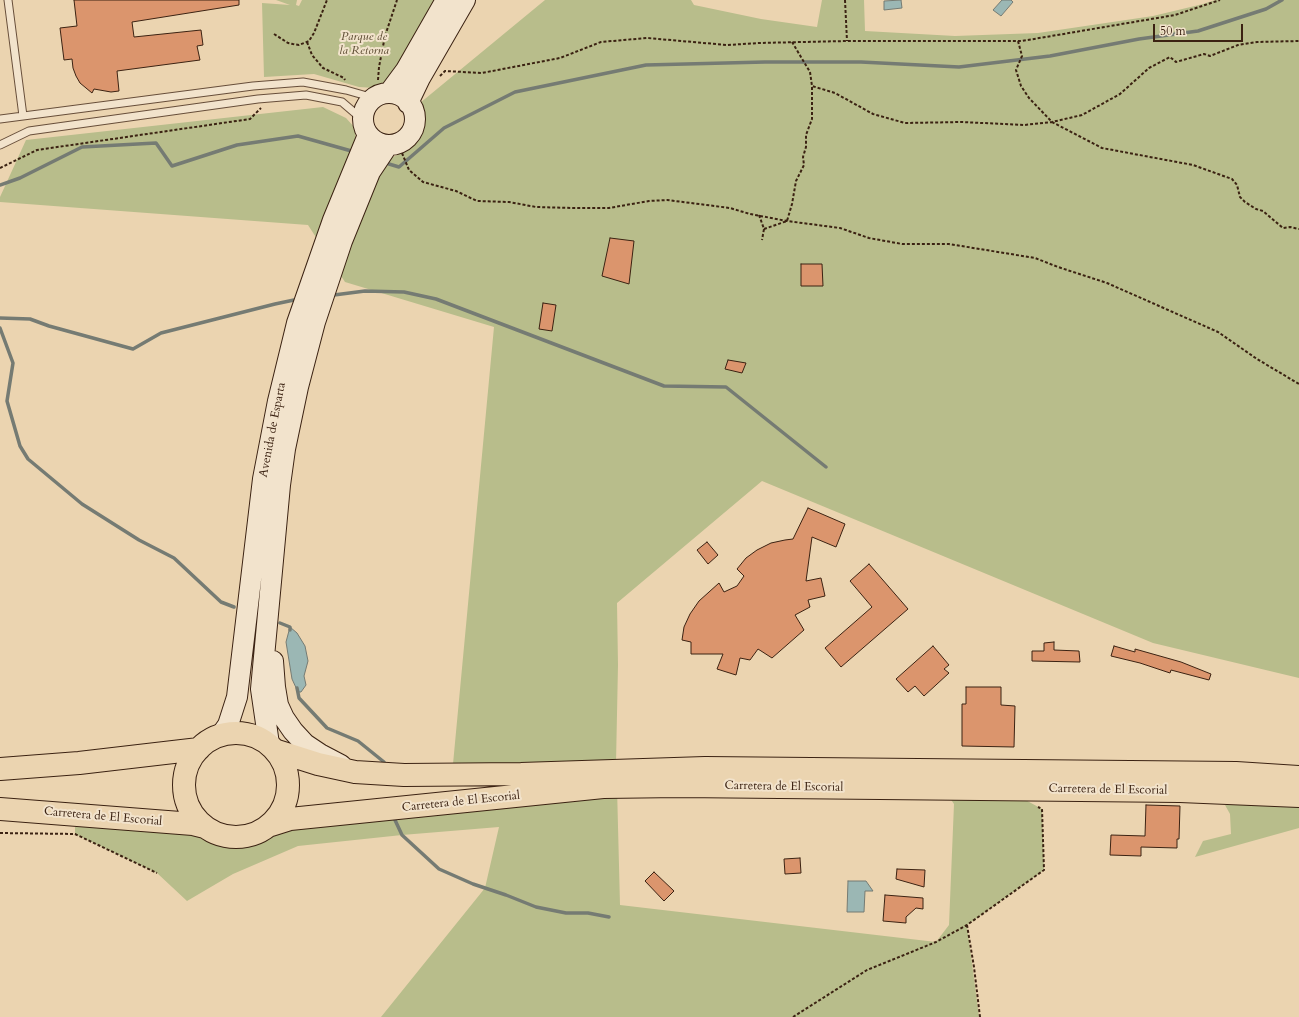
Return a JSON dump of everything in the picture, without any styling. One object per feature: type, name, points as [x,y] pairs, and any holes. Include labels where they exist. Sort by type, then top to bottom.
[{"type":"highway","points":[[238,733],[254,736],[273,748],[285,765],[289,781],[288,797],[281,812],[271,825],[262,831],[241,837],[225,836],[205,827],[192,813],[186,800],[184,786],[190,760],[199,749],[209,741],[221,735],[238,733]]},
{"type":"highway","name":"Carretera de El Escorial","points":[[273,748],[318,764],[355,772],[411,775],[521,774],[704,768],[1236,773],[1299,777]]},
{"type":"highway","points":[[0,769],[80,763],[199,749]]},
{"type":"highway","name":"Carretera de El Escorial","points":[[271,825],[298,819],[603,787],[680,786],[1164,790],[1299,796]]},
{"type":"highway","name":"Carretera de El Escorial","points":[[0,809],[193,824],[205,827]]},
{"type":"main road","points":[[380,96],[400,96],[408,102],[414,115],[414,122],[409,135],[404,140],[393,144],[377,142],[366,127],[366,108],[406,70],[446,0]]},
{"type":"main road","points":[[408,102],[420,78],[465,0]]},
{"type":"main road","name":"Avenida de Esparta","points":[[221,735],[228,725],[237,697],[263,479],[278,401],[297,323],[366,127]]},
{"type":"main road","name":"Avenida de Esparta","points":[[273,748],[261,689],[280,485],[285,449],[298,387],[315,322],[342,241],[370,172],[393,144]]},
{"type":"main road","points":[[273,559],[273,671],[278,705],[284,718],[293,731],[305,744],[320,754],[355,772]]},
{"type":"lane","points":[[8,0],[23,116]]},
{"type":"lane","points":[[0,119],[253,86],[303,82],[351,92],[380,96]]},
{"type":"lane","points":[[0,145],[29,131],[272,98],[306,95],[342,102],[366,127]]},
{"type":"lane","points":[[0,125],[11,118]]},
{"type":"path","points":[[274,34],[288,43],[299,45],[309,41],[314,33],[327,0]]},
{"type":"path","points":[[380,96],[379,67],[385,36],[398,0]]},
{"type":"path","points":[[844,0],[847,41]]},
{"type":"path","points":[[420,78],[439,77],[445,71],[482,73],[560,58],[601,42],[647,38],[727,45],[847,41],[1018,41],[1175,15],[1220,0]]},
{"type":"path","points":[[1018,41],[1022,56],[1016,70],[1021,86],[1029,98],[1052,122],[1102,148],[1193,165],[1232,179],[1238,185],[1240,197],[1245,202],[1256,209],[1263,211],[1283,228],[1290,227],[1299,229]]},
{"type":"path","points":[[812,86],[835,93],[873,114],[905,123],[962,122],[1024,125],[1052,122],[1082,115],[1120,94],[1149,68],[1170,57],[1176,62],[1204,54],[1210,56],[1238,45],[1257,42],[1299,41]]},
{"type":"path","points":[[307,42],[309,49],[323,68],[344,78],[351,92]]},
{"type":"path","points":[[787,221],[796,182],[804,165],[803,157],[806,147],[806,135],[812,119],[812,86],[810,72],[792,42]]},
{"type":"path","points":[[0,168],[37,150],[250,119],[272,98]]},
{"type":"path","points":[[393,144],[410,170],[424,182],[456,191],[477,201],[509,202],[536,206],[573,208],[609,208],[649,201],[667,200],[730,208],[759,216],[840,228],[869,238],[902,244],[949,244],[1035,258],[1058,267],[1107,282],[1218,332],[1257,359],[1299,384]]},
{"type":"path","points":[[759,216],[764,229],[762,240]]},
{"type":"path","points":[[764,229],[787,221]]},
{"type":"path","points":[[793,1017],[867,970],[936,942],[967,925],[1044,870],[1042,809],[1036,806]]},
{"type":"path","points":[[0,833],[75,834],[157,873]]},
{"type":"path","points":[[967,925],[980,1017]]},
{"type":"green space","name":"Parque de la Retorna","points":[[276,0],[297,0],[296,5],[299,6],[302,0],[438,0],[386,83],[375,88],[359,87],[314,74],[264,77],[262,3],[290,5]]},
{"type":"green space","points":[[545,0],[691,0],[694,5],[761,19],[817,27],[822,0],[864,0],[865,31],[955,36],[1038,33],[1153,16],[1215,0],[1299,0],[1299,678],[1153,643],[762,481],[617,603],[618,665],[616,763],[453,764],[494,327],[345,282],[308,225],[0,202],[0,197],[26,140],[323,107],[346,118],[355,128],[356,144],[393,157],[408,149],[420,136],[423,120],[420,103]]},
{"type":"green space","points":[[617,787],[620,905],[936,942],[949,925],[954,804],[943,788],[1020,797],[1042,809],[1044,870],[967,925],[979,1017],[381,1017],[485,888],[499,827],[298,846],[233,874],[187,901],[157,873],[75,834],[75,814],[140,829],[201,836],[212,842],[225,837],[241,837],[262,831],[271,825]]},
{"type":"green space","points":[[1299,803],[1299,828],[1195,857],[1203,841],[1231,834],[1230,814],[1225,805]]},
{"type":"water","points":[[901,0],[902,8],[884,10],[884,1]]},
{"type":"water","points":[[1002,0],[1011,0],[1013,2],[1001,16],[993,10]]},
{"type":"water","points":[[290,627],[297,633],[305,646],[308,661],[304,676],[306,685],[301,692],[298,692],[292,679],[286,642]]},
{"type":"water","points":[[848,881],[866,881],[873,891],[865,891],[864,912],[847,912]]},
{"type":"building","points":[[74,0],[239,0],[239,5],[132,22],[134,37],[201,30],[203,45],[197,46],[200,60],[117,71],[119,91],[111,92],[94,89],[92,93],[80,83],[73,68],[72,59],[64,60],[60,28],[77,26]]},
{"type":"building","points":[[610,238],[634,241],[629,284],[602,276]]},
{"type":"building","points":[[801,264],[822,264],[823,286],[801,286]]},
{"type":"building","points":[[543,303],[556,305],[552,331],[539,329]]},
{"type":"building","points":[[728,360],[746,363],[742,373],[725,369]]},
{"type":"building","points":[[808,508],[845,524],[836,547],[812,537],[806,581],[821,578],[825,596],[808,600],[810,607],[795,615],[804,630],[772,658],[758,649],[750,660],[740,658],[736,675],[717,669],[723,654],[691,654],[691,642],[682,640],[684,627],[690,614],[699,601],[719,583],[724,592],[737,586],[744,576],[737,569],[746,558],[757,550],[771,543],[793,539]]},
{"type":"building","points":[[707,542],[718,555],[708,564],[697,550]]},
{"type":"building","points":[[869,564],[908,609],[841,667],[825,648],[872,607],[850,581]]},
{"type":"building","points":[[1054,642],[1054,650],[1079,651],[1080,662],[1032,661],[1032,651],[1044,651],[1044,643]]},
{"type":"building","points":[[933,646],[949,665],[944,669],[949,673],[924,696],[915,686],[908,692],[896,679]]},
{"type":"building","points":[[1114,646],[1135,652],[1135,649],[1181,662],[1211,674],[1209,680],[1171,670],[1170,673],[1140,663],[1111,656]]},
{"type":"building","points":[[966,687],[1001,687],[1001,705],[1015,706],[1014,747],[962,746],[962,704],[966,704]]},
{"type":"building","points":[[1146,805],[1180,806],[1179,839],[1177,839],[1177,848],[1141,847],[1141,856],[1110,855],[1111,835],[1145,836]]},
{"type":"building","points":[[800,858],[801,873],[785,874],[784,859]]},
{"type":"building","points":[[897,869],[925,870],[924,887],[896,879]]},
{"type":"building","points":[[654,872],[674,891],[664,901],[645,881]]},
{"type":"building","points":[[885,895],[923,898],[923,909],[916,908],[906,917],[906,923],[883,921]]},
{"type":"waterway","points":[[389,164],[399,167],[444,128],[515,92],[646,65],[765,62],[861,62],[959,67],[1050,56],[1139,39],[1198,31],[1266,9],[1282,0]]},
{"type":"waterway","points":[[0,185],[20,178],[82,147],[156,143],[172,166],[237,145],[298,136],[355,152]]},
{"type":"waterway","points":[[334,295],[365,291],[404,292],[436,299],[664,386],[726,387],[826,467]]},
{"type":"waterway","points":[[0,318],[30,319],[49,326],[133,349],[161,333],[294,300]]},
{"type":"waterway","points":[[0,328],[13,363],[7,401],[20,446],[28,459],[82,504],[139,540],[174,558],[221,602],[234,607]]},
{"type":"waterway","points":[[280,623],[290,627],[290,630]]},
{"type":"waterway","points":[[297,688],[299,698],[327,728],[358,741],[384,762]]},
{"type":"waterway","points":[[395,820],[402,835],[439,869],[473,884],[536,907],[566,913],[588,913],[609,917]]}]
